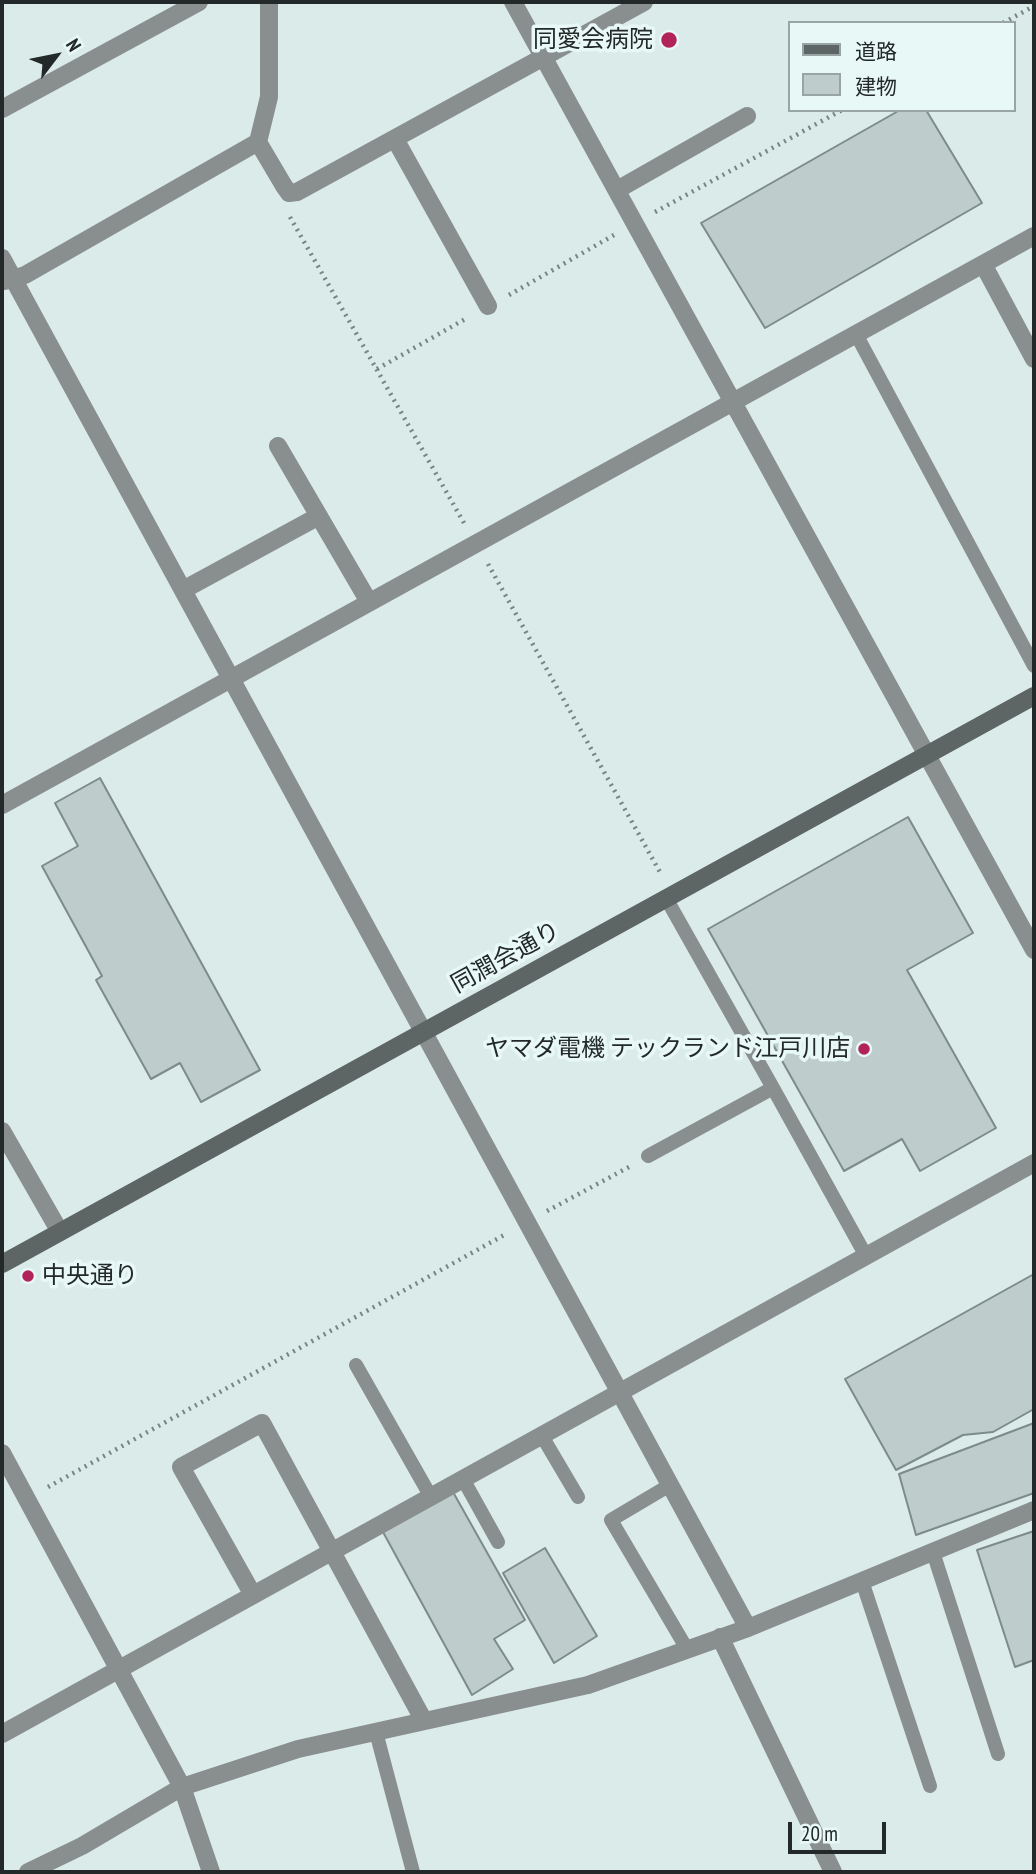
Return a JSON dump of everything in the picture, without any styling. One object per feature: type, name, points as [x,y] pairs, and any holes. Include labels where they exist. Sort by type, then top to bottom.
[{"type":"street","points":[[2,109],[199,2]]},
{"type":"street","points":[[269,2],[269,97],[258,142],[289,193],[297,192],[645,2]]},
{"type":"street","points":[[513,2],[1034,950]]},
{"type":"street","points":[[617,190],[747,116]]},
{"type":"street","points":[[394,139],[488,306]]},
{"type":"street","points":[[7,280],[25,275],[258,142]]},
{"type":"street","points":[[2,805],[1034,236]]},
{"type":"street","points":[[2,258],[7,280],[183,590],[748,1628]]},
{"type":"street","points":[[983,264],[1034,359]]},
{"type":"street","points":[[278,446],[369,602]]},
{"type":"street","points":[[183,590],[319,516]]},
{"type":"street","name":"同潤会通り","points":[[2,1264],[1034,696]]},
{"type":"street","points":[[2,1131],[60,1232]]},
{"type":"street","points":[[2,1734],[1034,1163]]},
{"type":"street","points":[[253,1595],[181,1467],[262,1423],[424,1721]]},
{"type":"street","points":[[2,1453],[182,1787],[211,1872]]},
{"type":"street","points":[[30,1872],[82,1846],[182,1787],[298,1749],[588,1685],[748,1628],[1034,1510]]},
{"type":"street","points":[[720,1637],[833,1872]]},
{"type":"lane","points":[[856,334],[1034,666]]},
{"type":"lane","points":[[669,896],[866,1256]]},
{"type":"lane","points":[[648,1156],[773,1088]]},
{"type":"lane","points":[[356,1365],[431,1497]]},
{"type":"lane","points":[[541,1436],[578,1497]]},
{"type":"lane","points":[[463,1479],[498,1542]]},
{"type":"lane","points":[[670,1485],[611,1520],[687,1649]]},
{"type":"lane","points":[[933,1552],[998,1754]]},
{"type":"lane","points":[[862,1581],[930,1786]]},
{"type":"lane","points":[[376,1732],[413,1872]]},
{"type":"path","points":[[1006,21],[1034,5]]},
{"type":"path","points":[[377,369],[838,112]]},
{"type":"path","points":[[284,186],[287,211],[476,543],[669,896]]},
{"type":"path","points":[[27,1499],[648,1156]]},
{"type":"building","points":[[896,112],[927,112],[982,203],[765,328],[701,223]]},
{"type":"building","points":[[100,778],[260,1070],[201,1102],[180,1063],[151,1079],[96,980],[102,976],[42,866],[78,846],[55,803]]},
{"type":"building","name":"ヤマダ電機 テックランド江戸川店","points":[[908,817],[973,933],[907,970],[996,1128],[920,1171],[902,1139],[844,1171],[708,929]]},
{"type":"building","points":[[1034,1274],[1034,1409],[993,1432],[963,1435],[896,1470],[845,1379]]},
{"type":"building","points":[[1034,1423],[1034,1493],[916,1535],[899,1474]]},
{"type":"building","points":[[453,1492],[525,1620],[494,1639],[513,1669],[472,1695],[383,1532]]},
{"type":"building","points":[[1034,1531],[1034,1660],[1015,1667],[977,1550]]},
{"type":"building","points":[[545,1548],[597,1636],[554,1663],[503,1573]]},
{"type":"place","name":"同愛会病院","points":[[669,40]]},
{"type":"place","name":"ヤマダ電機 テックランド江戸川店","points":[[864,1049]]},
{"type":"place","name":"中央通り","points":[[28,1276]]}]
